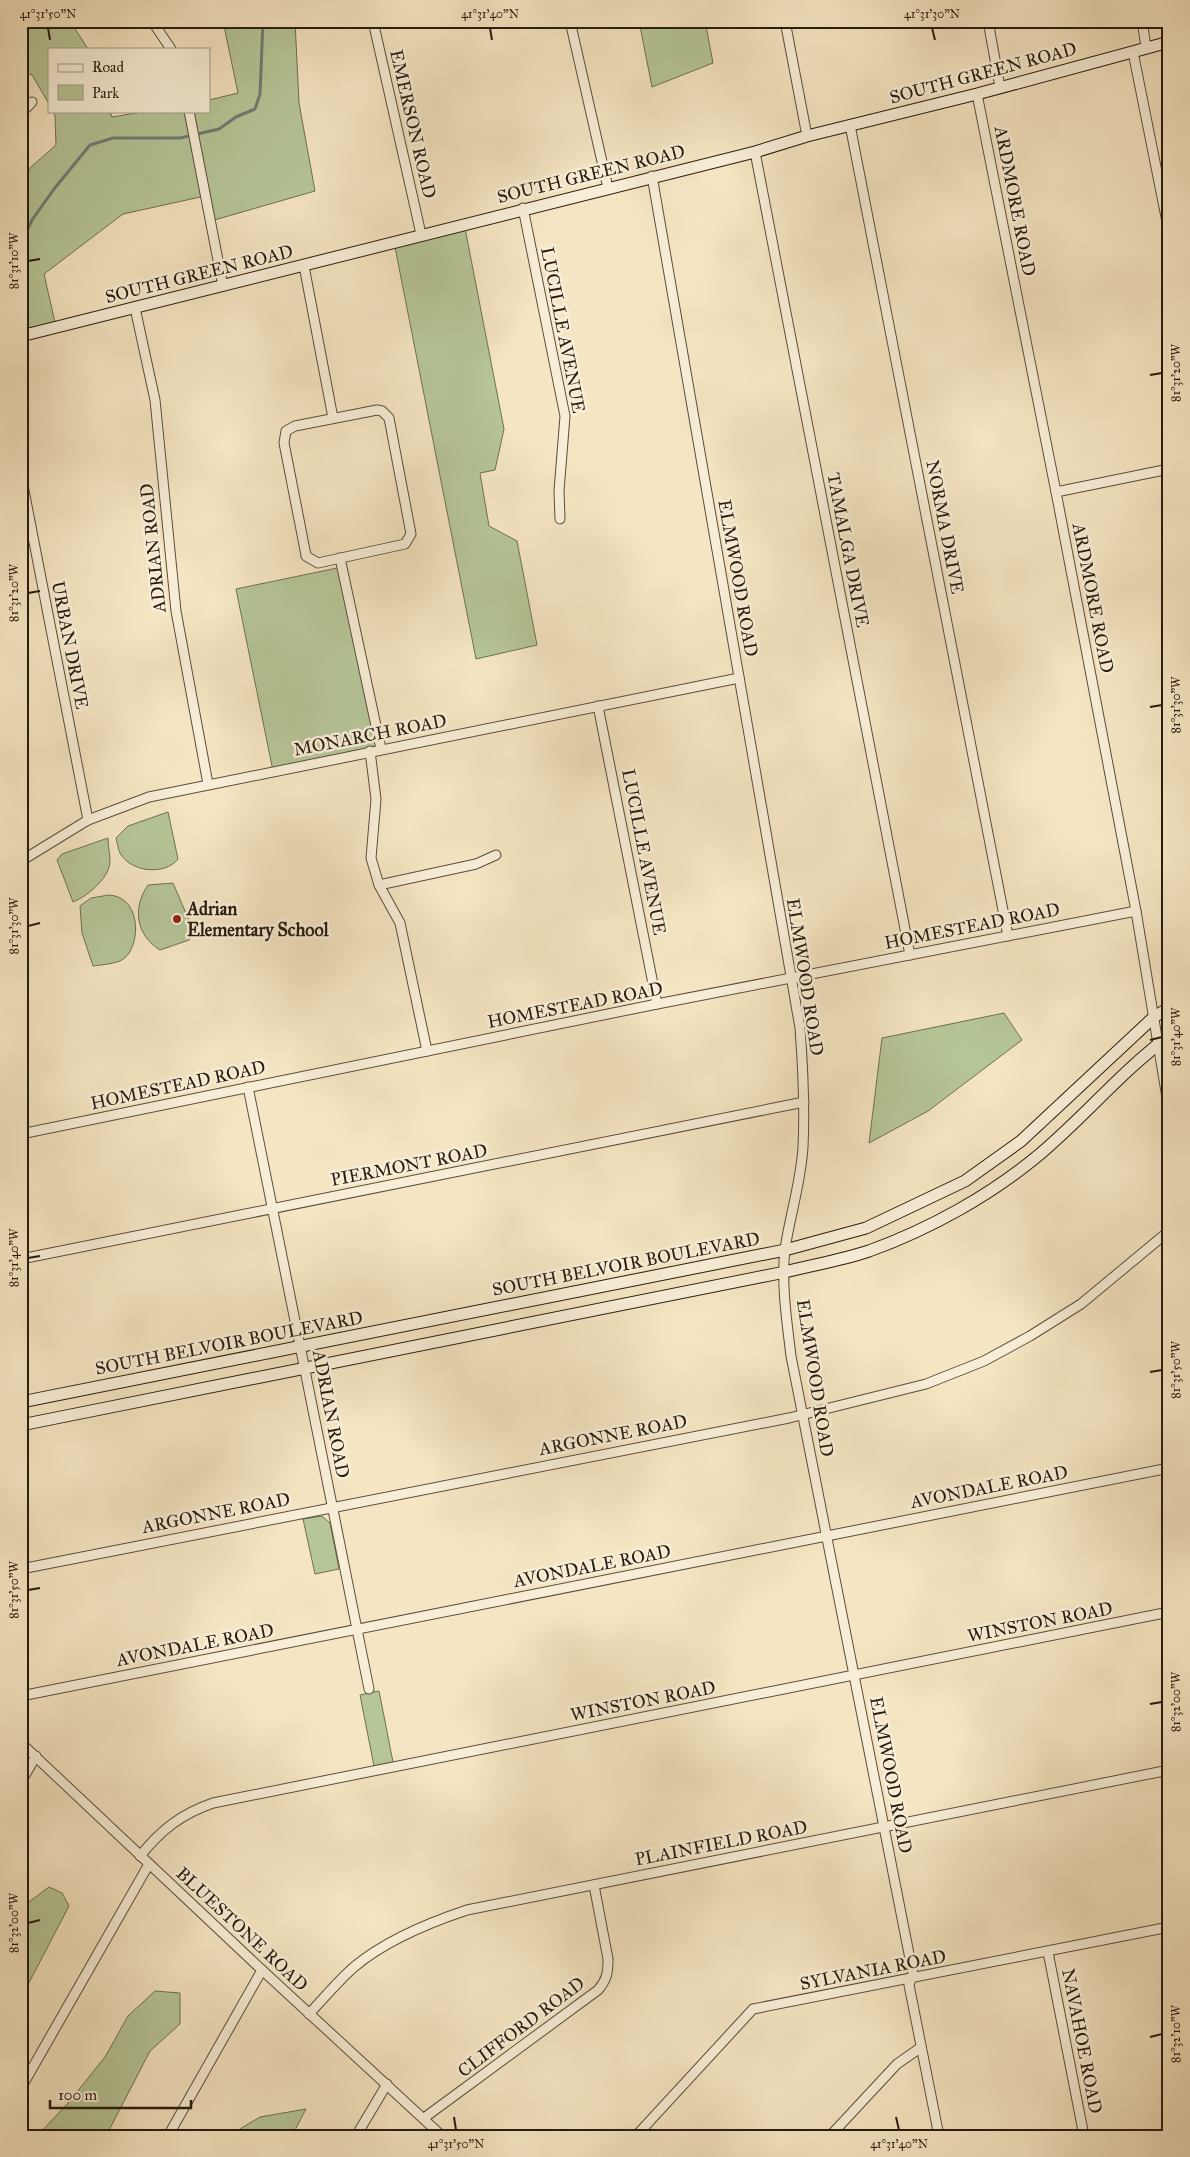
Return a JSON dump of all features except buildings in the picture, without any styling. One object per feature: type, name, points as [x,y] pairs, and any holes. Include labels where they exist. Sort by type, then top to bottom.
[{"type":"street","points":[[152,21],[170,48]]},
{"type":"street","name":"EMERSON ROAD","points":[[373,21],[421,234]]},
{"type":"street","points":[[570,21],[608,188]]},
{"type":"street","points":[[785,21],[807,136]]},
{"type":"street","points":[[988,21],[1000,87]]},
{"type":"street","points":[[1142,21],[1146,47]]},
{"type":"street","name":"SOUTH GREEN ROAD","points":[[21,336],[304,266],[523,208],[755,152],[807,136],[977,94],[1169,42]]},
{"type":"street","points":[[1133,52],[1165,198],[1169,232]]},
{"type":"street","name":"ARDMORE ROAD","points":[[977,94],[1056,492],[1136,912],[1169,1110]]},
{"type":"street","points":[[21,112],[32,102]]},
{"type":"street","points":[[189,112],[223,286]]},
{"type":"street","name":"NORMA DRIVE","points":[[850,125],[1008,936]]},
{"type":"street","name":"TAMALGA DRIVE","points":[[755,152],[910,955]]},
{"type":"street","name":"ELMWOOD ROAD","points":[[652,176],[789,979],[800,1028],[804,1102],[800,1167],[785,1250],[789,1340],[801,1415],[914,1974],[909,1985],[938,2136]]},
{"type":"street","name":"LUCILLE AVENUE","points":[[523,208],[565,416],[559,491],[560,519]]},
{"type":"street","points":[[304,266],[333,418]]},
{"type":"street","name":"ADRIAN ROAD","points":[[136,308],[157,417],[177,618],[208,784]]},
{"type":"street","points":[[377,410],[386,414],[389,418],[411,534],[405,544],[340,558],[318,563],[306,556],[284,436],[289,428],[377,410]]},
{"type":"street","points":[[1056,492],[1169,469]]},
{"type":"street","name":"URBAN DRIVE","points":[[21,475],[88,820]]},
{"type":"street","points":[[340,558],[381,749]]},
{"type":"street","name":"MONARCH ROAD","points":[[21,861],[88,820],[149,797],[739,678]]},
{"type":"street","name":"LUCILLE AVENUE","points":[[598,706],[657,1004]]},
{"type":"street","points":[[370,751],[376,800],[371,858],[379,885],[402,929],[427,1051]]},
{"type":"street","points":[[379,885],[476,864],[496,855]]},
{"type":"street","name":"HOMESTEAD ROAD","points":[[21,1134],[657,1004],[1136,912]]},
{"type":"street","name":"SOUTH BELVOIR BOULEVARD","points":[[21,1402],[785,1250],[866,1228],[965,1181],[1021,1141],[1154,1017],[1169,1008]]},
{"type":"street","points":[[21,1425],[785,1272],[868,1251],[901,1238],[963,1206],[1009,1178],[1040,1154],[1082,1116],[1117,1079],[1169,1036]]},
{"type":"street","name":"ADRIAN ROAD","points":[[248,1087],[369,1689]]},
{"type":"street","name":"PIERMONT ROAD","points":[[21,1259],[804,1102]]},
{"type":"street","name":"ARGONNE ROAD","points":[[21,1569],[801,1415],[926,1384],[984,1361],[1030,1336],[1081,1304],[1169,1231]]},
{"type":"street","name":"AVONDALE ROAD","points":[[21,1696],[1169,1468]]},
{"type":"street","name":"WINSTON ROAD","points":[[140,1856],[167,1826],[195,1809],[213,1803],[1169,1612]]},
{"type":"street","name":"BLUESTONE ROAD","points":[[21,1743],[148,1864],[442,2136]]},
{"type":"street","points":[[21,1782],[36,1756]]},
{"type":"street","name":"PLAINFIELD ROAD","points":[[309,2014],[362,1961],[424,1926],[451,1915],[488,1905],[1169,1770]]},
{"type":"street","points":[[21,2088],[148,1864]]},
{"type":"street","name":"CLIFFORD ROAD","points":[[424,2118],[598,1990],[604,1983],[608,1971],[608,1959],[594,1885]]},
{"type":"street","name":"SYLVANIA ROAD","points":[[636,2136],[753,2010],[1169,1927]]},
{"type":"street","name":"NAVAHOE ROAD","points":[[1048,1952],[1084,2136]]},
{"type":"street","points":[[168,2136],[262,1970]]},
{"type":"street","points":[[830,2136],[897,2064],[920,2048]]},
{"type":"street","points":[[356,2136],[387,2084]]},
{"type":"green space","points":[[21,21],[70,21],[87,48],[48,48],[48,102],[32,75],[21,71]]},
{"type":"green space","points":[[223,21],[295,21],[299,103],[315,191],[211,221],[205,196],[123,214],[44,274],[56,327],[21,336],[21,185],[31,167],[56,145],[53,112],[110,112],[112,117],[142,112],[210,112],[210,100],[238,93]]},
{"type":"green space","points":[[639,21],[705,21],[713,63],[652,87]]},
{"type":"green space","points":[[464,223],[504,429],[495,470],[480,473],[489,526],[517,541],[537,645],[476,659],[394,242]]},
{"type":"green space","points":[[342,567],[381,749],[273,771],[236,589]]},
{"type":"green space","points":[[168,812],[178,859],[165,868],[157,870],[139,868],[131,864],[119,851],[116,838],[128,826]]},
{"type":"green space","points":[[108,838],[110,862],[106,874],[97,886],[73,902],[57,860],[62,854]]},
{"type":"green space","points":[[173,883],[195,934],[189,940],[160,950],[152,944],[141,929],[138,912],[143,894],[148,885]]},
{"type":"green space","points":[[109,895],[120,898],[128,905],[136,925],[135,937],[127,956],[120,961],[93,966],[82,933],[80,906],[91,898]]},
{"type":"green space","points":[[1004,1013],[1022,1040],[928,1111],[869,1143],[882,1038]]},
{"type":"green space","points":[[322,1516],[330,1523],[339,1569],[315,1574],[303,1519]]},
{"type":"green space","points":[[379,1691],[393,1762],[374,1766],[360,1695]]},
{"type":"green space","points":[[49,1887],[62,1893],[69,1906],[21,1998],[21,1908]]},
{"type":"green space","points":[[155,1991],[180,1993],[180,2024],[150,2051],[106,2136],[21,2136],[41,2132],[68,2103],[105,2057],[128,2016]]},
{"type":"green space","points":[[306,2109],[292,2136],[228,2136],[260,2117]]},
{"type":"waterway","points":[[21,243],[32,220],[54,189],[90,145],[113,138],[180,138],[219,129],[236,117],[255,109],[260,94],[263,21]]},
{"type":"place","name":"Adrian Elementary School","points":[[177,919]]}]
